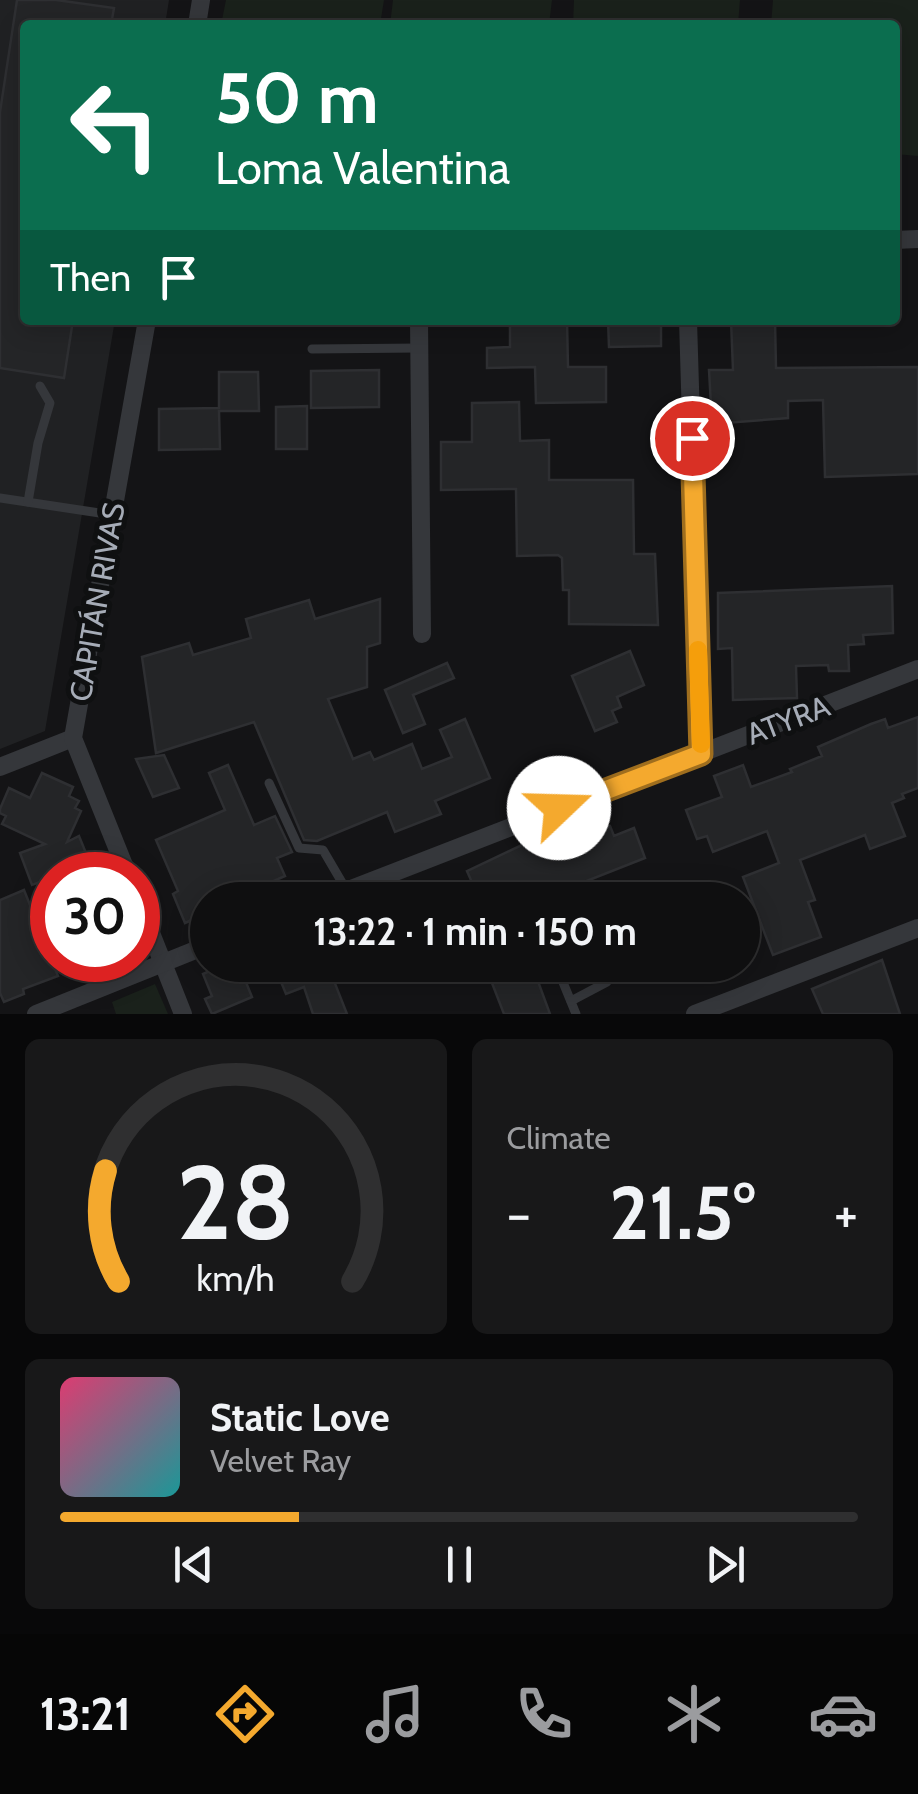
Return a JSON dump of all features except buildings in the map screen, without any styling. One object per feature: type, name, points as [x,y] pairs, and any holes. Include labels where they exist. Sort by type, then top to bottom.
[{"type":"street","name":"CAPITÁN RIVAS","points":[[119,852],[73,738],[146,325]]},
{"type":"street","points":[[419,325],[422,634]]},
{"type":"street","points":[[688,325],[701,754]]},
{"type":"street","name":"ATYRA","points":[[369,882],[918,669]]},
{"type":"street","points":[[0,767],[73,738]]},
{"type":"street","points":[[696,1014],[918,928]]},
{"type":"street","points":[[36,1014],[190,952]]},
{"type":"street","points":[[160,957],[183,1014]]},
{"type":"lane","points":[[312,348],[420,348]]},
{"type":"lane","points":[[28,502],[38,443],[50,403],[40,386]]},
{"type":"lane","points":[[0,498],[113,515]]},
{"type":"lane","points":[[269,783],[298,848],[323,850],[341,882]]},
{"type":"lane","points":[[563,982],[576,1014]]},
{"type":"lane","points":[[571,1001],[607,982]]},
{"type":"shaded area","points":[[0,0],[169,0],[166,20],[20,20],[20,325],[114,325],[45,731],[0,749]]},
{"type":"shaded area","points":[[226,0],[384,0],[381,20],[222,20]]},
{"type":"shaded area","points":[[393,0],[552,0],[550,20],[391,20]]},
{"type":"shaded area","points":[[574,0],[740,0],[738,20],[573,20]]},
{"type":"shaded area","points":[[773,0],[918,0],[918,156],[900,154],[900,20],[771,20]]},
{"type":"shaded area","points":[[155,984],[168,1014],[116,1014],[112,1002]]},
{"type":"slow traffic","points":[[698,650],[701,744]]},
{"type":"route","points":[[559,808],[701,754],[692,438]]}]
